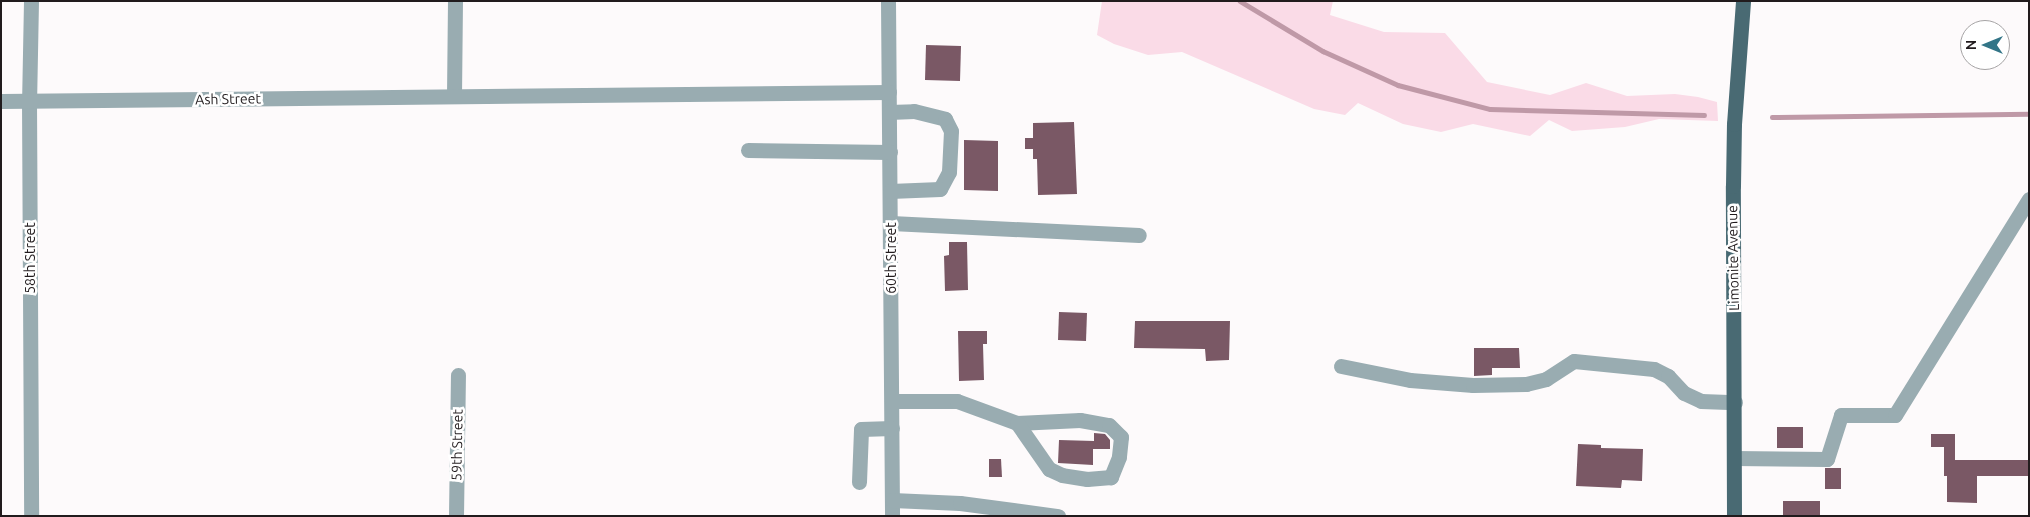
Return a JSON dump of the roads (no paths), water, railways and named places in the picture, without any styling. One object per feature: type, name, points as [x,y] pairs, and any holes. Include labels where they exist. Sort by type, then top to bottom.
[{"type":"main road","name":"Limonite Avenue","points":[[1734,516],[1735,402],[1732,186],[1743,1]]},
{"type":"street","name":"58th Street","points":[[31,1],[29,101],[32,516]]},
{"type":"street","points":[[454,96],[455,1]]},
{"type":"street","name":"60th Street","points":[[888,1],[892,516]]},
{"type":"street","name":"Ash Street","points":[[1,101],[889,92]]},
{"type":"street","points":[[889,112],[914,111],[945,119],[951,131],[949,172],[940,188],[890,190]]},
{"type":"street","points":[[748,150],[890,152]]},
{"type":"street","points":[[1734,458],[1827,459],[1841,415],[1895,415],[2029,199]]},
{"type":"street","points":[[891,224],[1139,235]]},
{"type":"street","points":[[1341,366],[1410,380],[1473,386],[1526,384],[1546,378],[1574,361],[1654,369],[1668,376],[1684,393],[1701,402],[1735,402]]},
{"type":"street","name":"59th Street","points":[[456,516],[458,375]]},
{"type":"street","points":[[892,401],[957,401],[1017,423],[1080,420],[1109,425],[1120,437],[1119,457],[1111,477],[1087,478],[1062,475],[1049,469],[1017,423]]},
{"type":"street","points":[[859,482],[861,429],[892,428]]},
{"type":"street","points":[[892,500],[960,503],[1058,516]]},
{"type":"waterway","points":[[1240,1],[1323,51],[1398,85],[1490,109],[1704,115]]},
{"type":"waterway","points":[[1772,117],[2029,114]]}]
